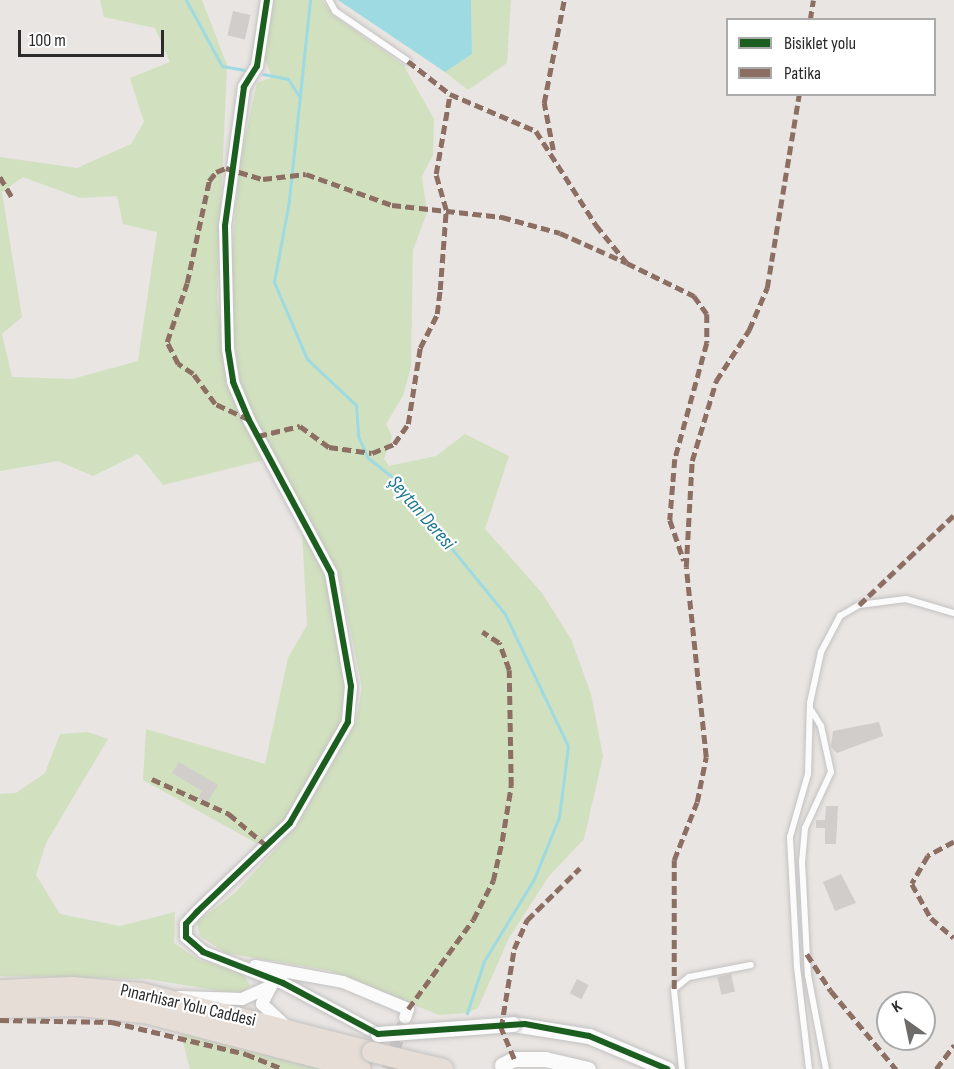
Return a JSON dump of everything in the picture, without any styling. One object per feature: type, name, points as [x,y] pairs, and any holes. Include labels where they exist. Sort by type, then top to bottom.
[{"type":"highway","name":"Pınarhisar Yolu Caddesi","points":[[0,990],[91,987],[158,997],[293,1031],[375,1043],[443,1069]]},
{"type":"highway","name":"Pınarhisar Yolu Caddesi","points":[[0,1008],[81,1006],[149,1014],[362,1069]]},
{"type":"street","points":[[267,0],[257,66],[244,87],[225,226],[228,350],[249,420],[331,573],[351,686],[348,723],[290,823],[186,924],[186,938],[203,952],[234,962],[283,983],[375,1043],[513,1024],[589,1036],[667,1069]]},
{"type":"street","points":[[234,962],[343,982],[408,1009],[405,1018]]},
{"type":"street","points":[[158,997],[242,999],[283,983]]},
{"type":"street","points":[[271,986],[262,1004],[293,1031]]},
{"type":"street","points":[[502,1065],[514,1059],[545,1059],[588,1069]]},
{"type":"lane","points":[[329,0],[335,11],[408,60]]},
{"type":"lane","points":[[810,1069],[797,968],[790,837],[808,774],[810,710],[821,652],[840,616],[882,599],[906,599],[954,613]]},
{"type":"lane","points":[[810,710],[821,726],[831,772],[805,828],[802,862],[808,975],[826,1069]]},
{"type":"lane","points":[[682,1069],[674,990],[689,977],[751,965]]},
{"type":"green space","points":[[100,0],[202,0],[227,65],[217,296],[227,385],[264,460],[163,485],[138,454],[93,476],[58,461],[0,471],[0,157],[77,168],[131,144],[144,122],[130,78],[170,62],[155,28],[104,17]],"holes":[[[23,177],[80,198],[117,196],[123,224],[157,232],[138,361],[72,379],[12,377],[2,334],[22,317],[2,192]]]},
{"type":"green space","points":[[272,0],[322,0],[333,15],[404,66],[434,119],[433,155],[422,176],[427,213],[413,250],[411,366],[403,396],[386,424],[392,437],[384,459],[389,466],[436,456],[465,434],[509,456],[485,529],[542,593],[571,639],[591,694],[603,756],[584,839],[549,876],[509,938],[478,1008],[467,1013],[439,1015],[328,970],[226,953],[200,936],[197,922],[235,893],[296,827],[356,722],[362,687],[338,571],[254,420],[240,380],[228,293],[240,161],[257,83],[272,77],[264,57]]},
{"type":"green space","points":[[471,0],[511,0],[507,63],[468,90],[445,72],[472,54]]},
{"type":"green space","points":[[302,530],[324,574],[339,627],[345,684],[340,724],[285,821],[258,844],[143,780],[146,729],[265,764],[288,658],[307,625]]},
{"type":"green space","points":[[88,732],[108,739],[46,843],[36,875],[60,914],[120,926],[175,912],[174,943],[199,960],[243,973],[250,986],[239,994],[148,979],[0,976],[0,794],[16,793],[45,773],[60,734]]},
{"type":"green space","points":[[180,1031],[324,1069],[190,1069]]},
{"type":"water","points":[[338,0],[471,0],[472,54],[445,72]]},
{"type":"building","points":[[233,11],[251,15],[245,39],[227,35]]},
{"type":"building","points":[[879,722],[883,736],[837,753],[831,747],[833,731]]},
{"type":"building","points":[[179,762],[218,785],[207,803],[198,798],[202,791],[172,773]]},
{"type":"building","points":[[826,806],[838,806],[836,844],[825,844],[825,828],[816,828],[816,820],[825,820]]},
{"type":"building","points":[[841,874],[856,903],[835,911],[823,882]]},
{"type":"building","points":[[731,974],[735,992],[721,995],[717,977]]},
{"type":"building","points":[[577,979],[589,985],[581,999],[570,993]]},
{"type":"waterway","points":[[186,0],[222,66],[245,70]]},
{"type":"waterway","name":"Şeytan Deresi","points":[[310,0],[289,201],[274,282],[307,359],[356,405],[358,436],[368,458],[395,479],[505,614],[568,746],[559,817],[534,879],[484,961],[467,1013]]},
{"type":"waterway","points":[[263,74],[288,79],[299,96]]},
{"type":"tunnel","points":[[388,1069],[405,1018]]},
{"type":"marked path","points":[[553,150],[544,103],[564,0]]},
{"type":"marked path","points":[[810,18],[813,0]]},
{"type":"marked path","points":[[408,61],[450,94],[536,131],[596,225],[627,263],[694,296],[707,314],[707,343],[675,459],[670,520],[684,561]]},
{"type":"marked path","points":[[258,436],[300,426],[329,447],[372,453],[394,444],[408,424],[420,348],[437,314],[446,210],[436,174],[450,94]]},
{"type":"marked path","points":[[674,989],[674,860],[697,802],[706,757],[686,567],[692,461],[716,381],[749,330],[767,288],[799,96]]},
{"type":"marked path","points":[[249,420],[215,404],[193,374],[178,364],[167,342],[187,283],[209,181],[216,172],[226,168],[263,179],[306,174],[392,205],[502,217],[560,233],[627,263]]},
{"type":"marked path","points":[[0,177],[12,197]]},
{"type":"marked path","points":[[859,605],[954,515]]},
{"type":"marked path","points":[[408,1009],[473,920],[493,881],[502,841],[511,786],[509,670],[499,643],[482,632]]},
{"type":"marked path","points":[[152,779],[229,814],[267,846]]},
{"type":"marked path","points":[[954,842],[928,856],[912,884],[931,918],[954,938]]},
{"type":"marked path","points":[[514,1059],[501,1028],[514,949],[527,920],[580,868]]},
{"type":"marked path","points":[[807,954],[831,991],[896,1069]]},
{"type":"marked path","points":[[0,1020],[112,1022],[246,1054],[283,1069]]},
{"type":"marked path","points":[[936,1069],[954,1045]]},
{"type":"cycle path","points":[[267,0],[257,66],[244,87],[225,226],[228,349],[233,382],[249,420],[331,573],[351,686],[348,722],[290,823],[186,924],[186,937],[203,952],[283,983],[378,1034],[525,1024],[589,1036],[667,1069]]}]
